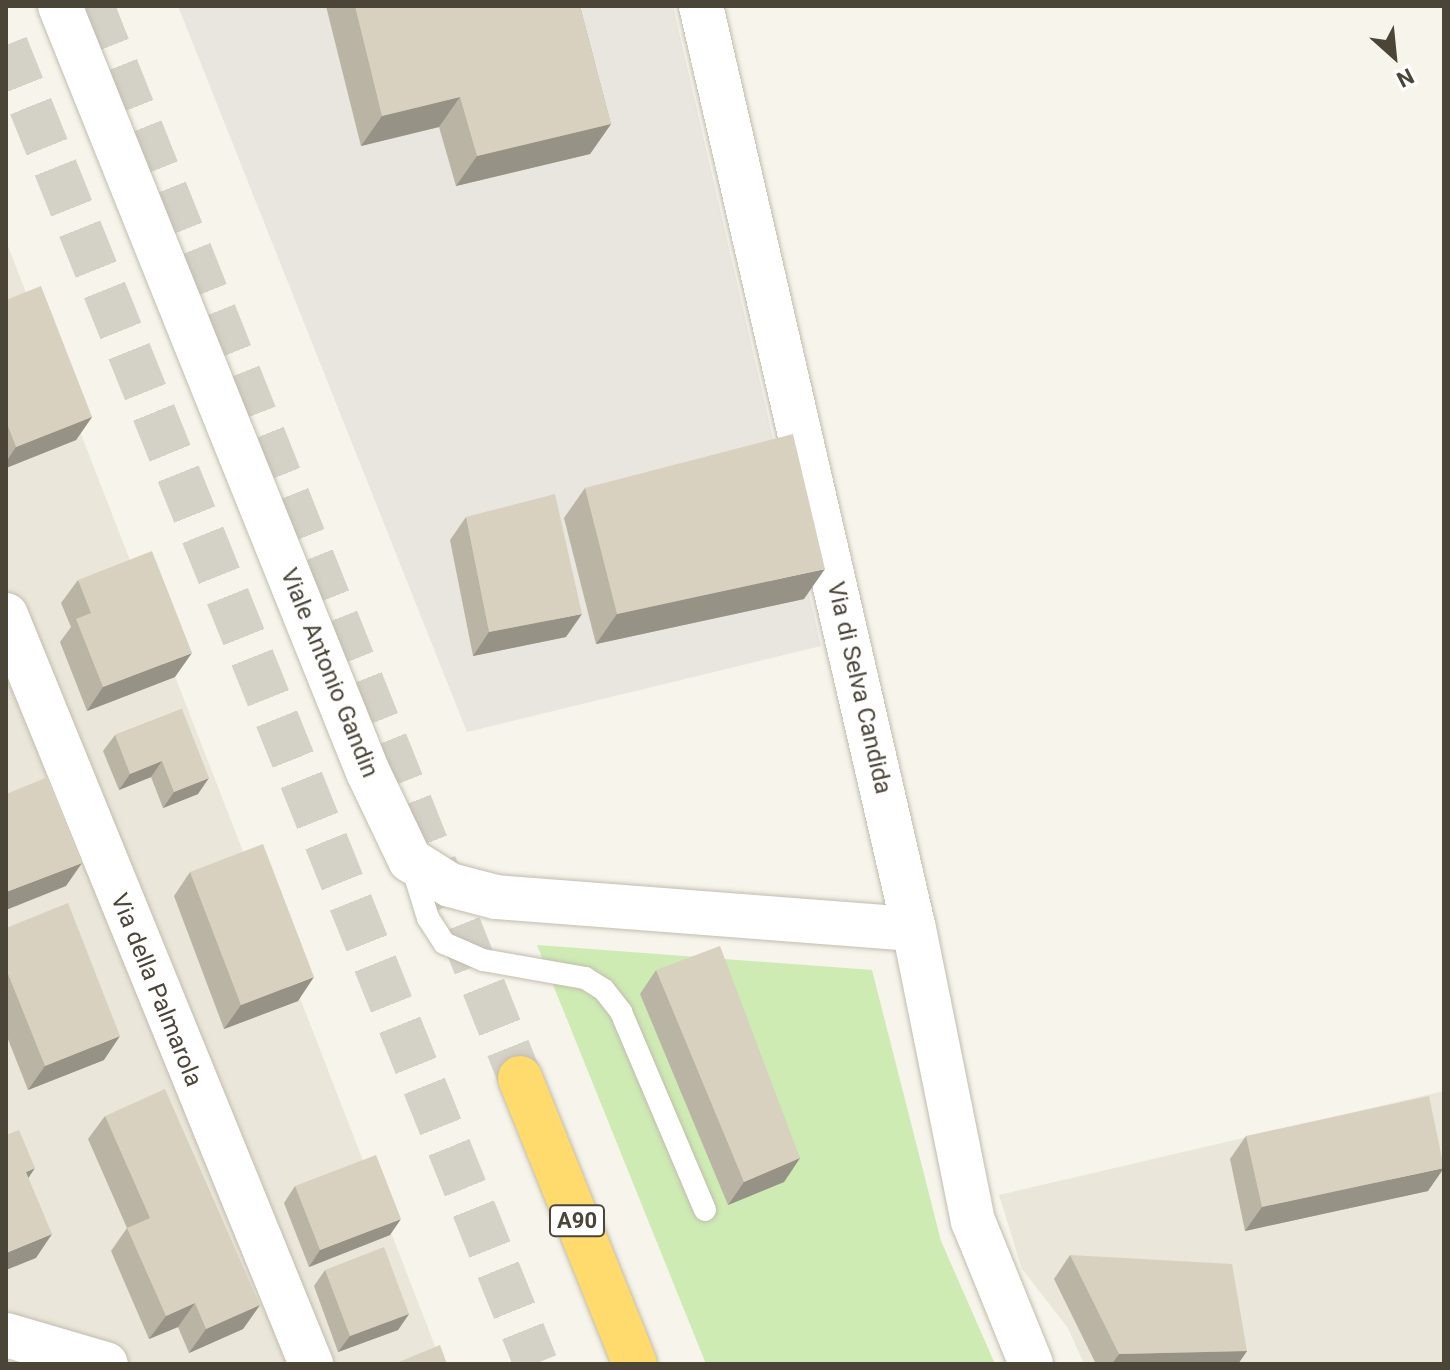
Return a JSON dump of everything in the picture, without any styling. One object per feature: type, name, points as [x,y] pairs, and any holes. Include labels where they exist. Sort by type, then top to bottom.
[{"type":"highway","name":"A90","points":[[520,1078],[635,1364]]},
{"type":"street","name":"Viale Antonio Gandin","points":[[60,6],[368,772],[410,860]]},
{"type":"street","name":"Via di Selva Candida","points":[[701,6],[914,929],[973,1221],[1031,1364]]},
{"type":"street","name":"Via della Palmarola","points":[[6,615],[311,1364]]},
{"type":"street","points":[[410,860],[450,885],[496,897],[914,929]]},
{"type":"street","points":[[6,1335],[106,1364]]},
{"type":"lane","points":[[410,860],[428,918],[444,943],[469,956],[507,966],[585,978],[604,990],[621,1012],[705,1210]]},
{"type":"shaded area","points":[[178,6],[673,6],[821,646],[467,732]]},
{"type":"shaded area","points":[[6,241],[442,1364],[6,1364]]},
{"type":"shaded area","points":[[1444,1091],[1444,1364],[1084,1364],[1068,1328],[1022,1269],[999,1195]]},
{"type":"green space","points":[[537,945],[872,970],[941,1241],[995,1364],[706,1364]]},
{"type":"building","points":[[355,6],[580,6],[611,124],[477,156],[460,97],[382,116]]},
{"type":"building","points":[[41,286],[92,417],[16,447],[6,421],[6,300]]},
{"type":"building","points":[[793,434],[825,569],[617,614],[585,488]]},
{"type":"building","points":[[555,494],[582,614],[489,632],[466,517]]},
{"type":"building","points":[[152,551],[192,653],[103,687],[76,619],[91,613],[78,580]]},
{"type":"building","points":[[182,709],[209,778],[174,792],[162,761],[130,774],[115,735]]},
{"type":"building","points":[[48,777],[82,863],[6,892],[6,794]]},
{"type":"building","points":[[263,844],[314,977],[241,1005],[190,872]]},
{"type":"building","points":[[68,903],[120,1036],[45,1066],[6,969],[6,928]]},
{"type":"building","points":[[720,946],[800,1158],[744,1182],[656,970]]},
{"type":"building","points":[[165,1089],[260,1305],[206,1329],[195,1303],[166,1316],[127,1228],[150,1218],[105,1116]]},
{"type":"building","points":[[1429,1096],[1444,1168],[1262,1207],[1246,1136]]},
{"type":"building","points":[[19,1130],[35,1168],[26,1172],[52,1234],[6,1253],[6,1135]]},
{"type":"building","points":[[376,1155],[401,1219],[320,1250],[295,1186]]},
{"type":"building","points":[[384,1247],[409,1314],[350,1336],[325,1270]]},
{"type":"building","points":[[1070,1255],[1232,1264],[1247,1351],[1119,1354]]},
{"type":"building","points":[[440,1345],[447,1364],[394,1364]]},
{"type":"tunnel","points":[[92,6],[520,1078]]},
{"type":"tunnel","points":[[6,45],[536,1364]]}]
